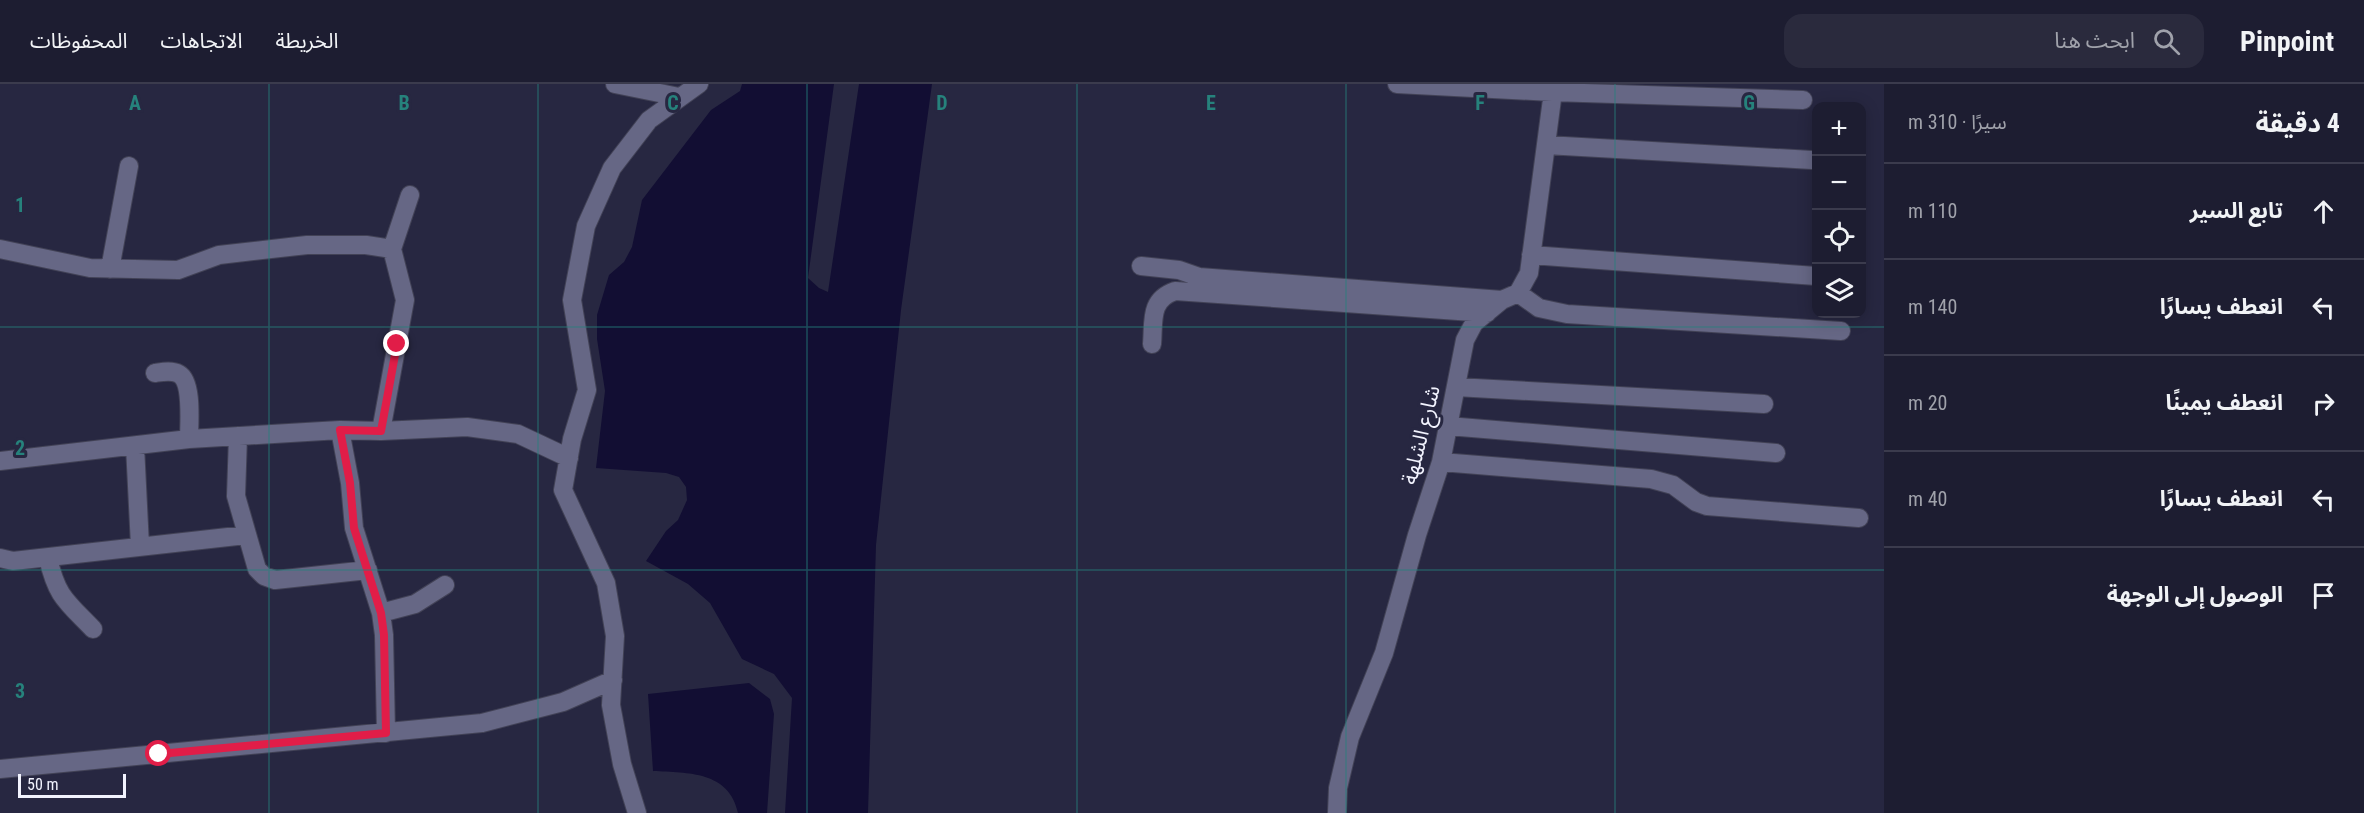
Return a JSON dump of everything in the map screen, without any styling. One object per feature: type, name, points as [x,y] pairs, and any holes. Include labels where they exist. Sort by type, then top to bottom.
[{"type":"street","points":[[615,84],[679,98]]},
{"type":"street","points":[[637,813],[622,764],[611,705],[615,636],[606,583],[563,490],[572,439],[586,390],[572,300],[586,226],[612,168],[649,120],[699,84]]},
{"type":"street","points":[[1397,84],[1553,88],[1803,100]]},
{"type":"street","name":"شارع الشلهة","points":[[1336,813],[1338,788],[1350,737],[1384,653],[1417,535],[1441,462],[1465,340],[1474,322],[1510,296],[1529,273],[1553,88]]},
{"type":"street","points":[[1546,146],[1812,160]]},
{"type":"street","points":[[110,269],[129,166]]},
{"type":"street","points":[[381,431],[405,300],[392,249],[410,195]]},
{"type":"street","points":[[0,249],[110,269],[178,270],[219,255],[307,245],[366,245],[392,249]]},
{"type":"street","points":[[1531,255],[1812,276]]},
{"type":"street","points":[[1141,266],[1179,270],[1199,278],[1510,296],[1539,308],[1567,314],[1841,331]]},
{"type":"street","points":[[1152,344],[1155,305],[1163,295],[1174,291],[1486,313]]},
{"type":"street","points":[[155,372],[179,374],[186,380],[189,439]]},
{"type":"street","points":[[1456,387],[1764,404]]},
{"type":"street","points":[[1448,426],[1776,453]]},
{"type":"street","points":[[0,461],[189,439],[340,430],[381,431],[467,427],[518,434],[569,458]]},
{"type":"street","points":[[340,430],[350,483],[354,528],[381,613],[384,635],[386,733]]},
{"type":"street","points":[[238,436],[236,495],[257,568],[264,576],[275,580],[368,570]]},
{"type":"street","points":[[135,446],[140,546]]},
{"type":"street","points":[[1441,462],[1651,480],[1673,485],[1696,502],[1707,506],[1859,518]]},
{"type":"street","points":[[0,558],[13,561],[48,558],[246,535]]},
{"type":"street","points":[[48,558],[54,584],[64,600],[93,629]]},
{"type":"street","points":[[381,613],[415,604],[445,585]]},
{"type":"street","points":[[0,769],[482,723],[563,702],[613,680]]},
{"type":"shaded area","points":[[742,84],[834,84],[808,278],[819,288],[828,292],[859,84],[932,84],[901,310],[876,545],[868,813],[785,813],[792,698],[774,674],[742,659],[710,603],[688,584],[646,561],[666,531],[678,520],[687,500],[686,487],[679,477],[666,473],[596,468],[605,391],[597,339],[597,315],[609,275],[624,262],[632,247],[642,200],[711,110],[740,91]]},
{"type":"shaded area","points":[[749,683],[770,699],[774,714],[767,813],[738,813],[726,789],[705,777],[680,772],[653,771],[648,694]]},
{"type":"route","points":[[159,754],[386,733],[384,635],[381,613],[354,528],[350,483],[340,430],[381,431],[397,344]]}]
